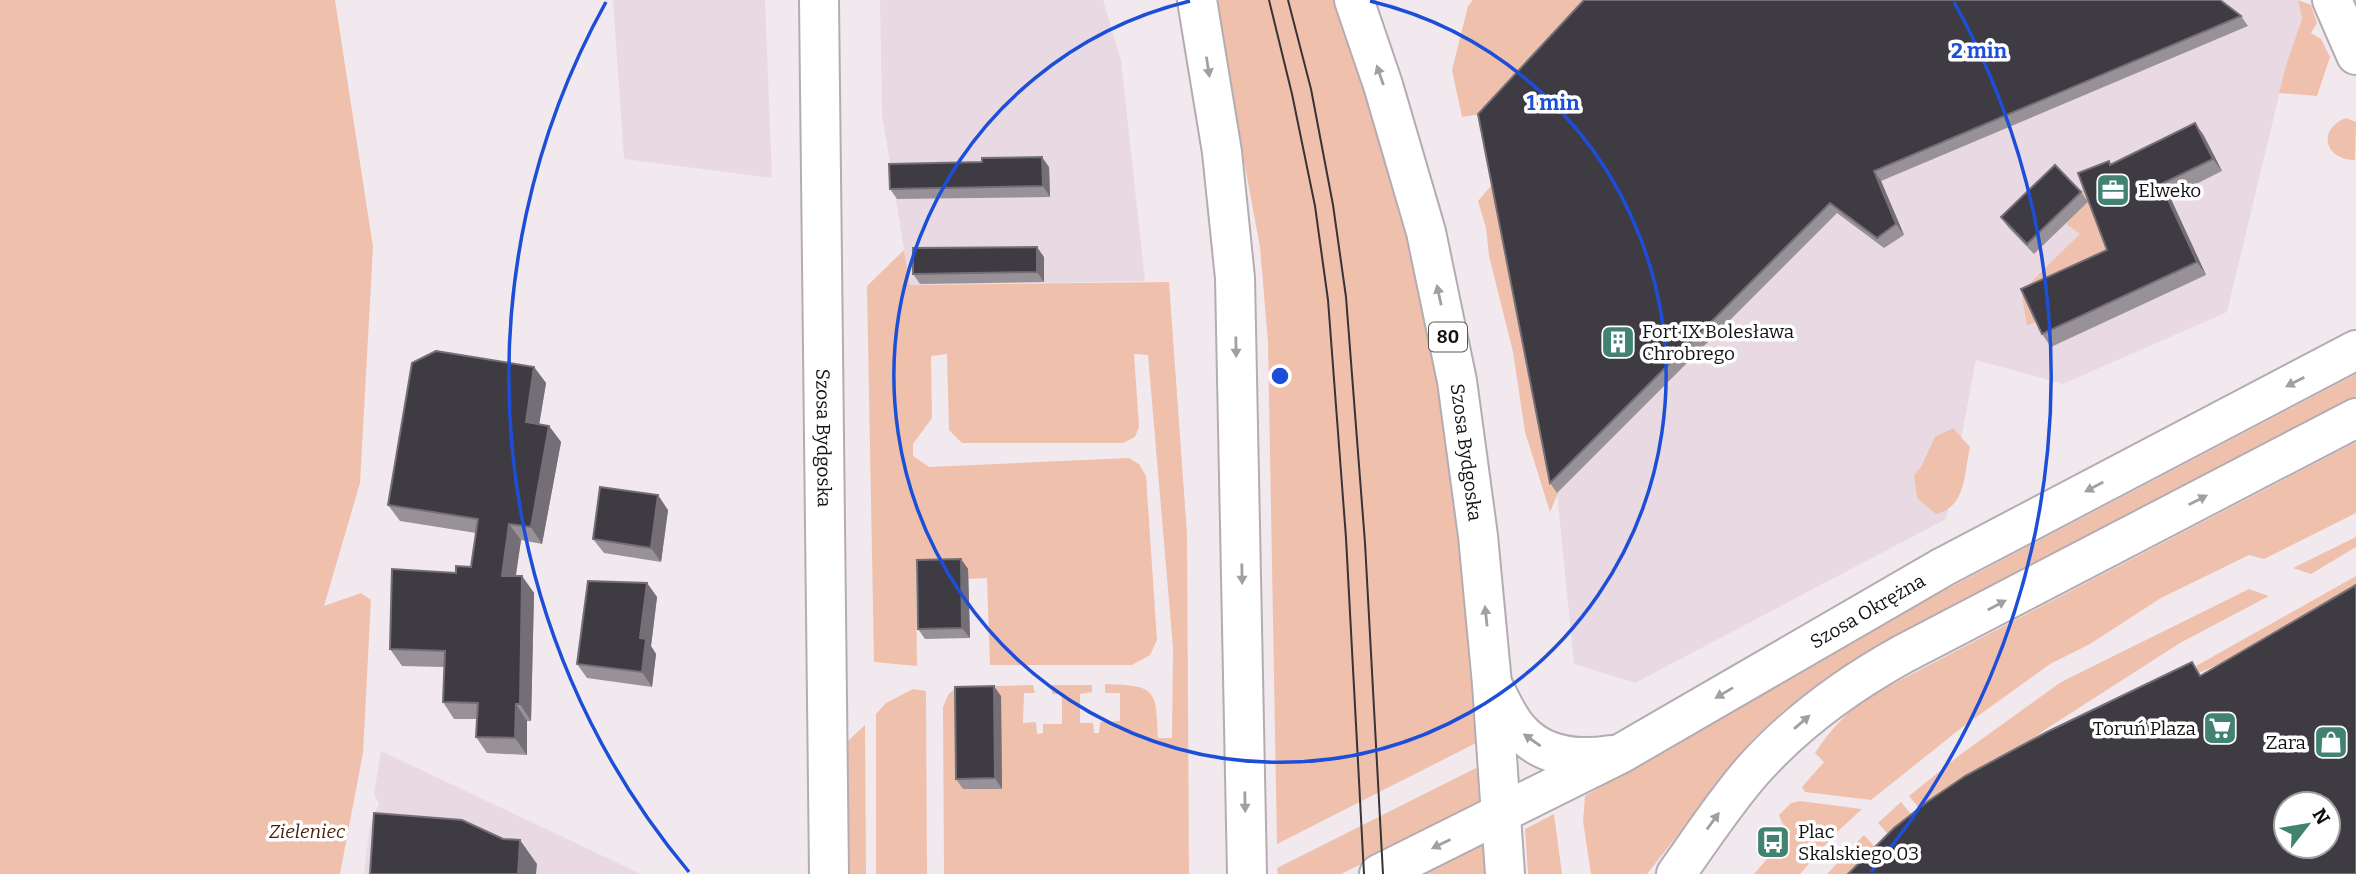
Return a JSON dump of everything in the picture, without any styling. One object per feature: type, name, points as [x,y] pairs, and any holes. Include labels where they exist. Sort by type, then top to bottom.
[{"type":"street","name":"Szosa Bydgoska","points":[[819,0],[829,874]]},
{"type":"street","points":[[1197,0],[1222,152],[1235,278],[1247,874]]},
{"type":"street","name":"Szosa Bydgoska","points":[[1354,0],[1383,85],[1426,232],[1457,381],[1478,536],[1492,684],[1505,874]]},
{"type":"street","points":[[2332,0],[2356,55]]},
{"type":"street","name":"Szosa Okrężna","points":[[1379,874],[1620,754],[1943,567],[2356,350]]},
{"type":"street","points":[[1676,874],[1753,770],[1802,722],[1854,683],[1920,645],[2356,418]]},
{"type":"street","points":[[1492,684],[1519,730],[1531,742],[1569,757],[1587,759],[1620,754]]},
{"type":"shaded area","points":[[613,0],[765,0],[772,178],[624,159]]},
{"type":"shaded area","points":[[880,0],[1103,0],[1121,60],[1145,281],[910,285],[882,115]]},
{"type":"shaded area","points":[[1600,0],[2298,0],[2302,19],[2287,62],[2227,312],[2063,384],[1976,360],[1946,519],[1635,683],[1574,664],[1557,493]]},
{"type":"shaded area","points":[[381,751],[641,874],[364,874],[370,825],[379,803],[374,794]]},
{"type":"green space","name":"Zieleniec","points":[[0,0],[335,0],[373,247],[360,483],[324,606],[361,593],[371,600],[363,753],[340,874],[0,874]]},
{"type":"green space","points":[[1214,0],[1335,0],[1373,105],[1422,300],[1436,366],[1457,499],[1471,632],[1476,743],[1277,844],[1268,342],[1260,247]]},
{"type":"green space","points":[[1473,0],[1720,0],[1496,112],[1462,117],[1452,70],[1468,6]]},
{"type":"green space","points":[[2298,0],[2311,5],[2317,23],[2311,33],[2321,39],[2330,57],[2317,96],[2279,93],[2302,19]]},
{"type":"green space","points":[[2346,118],[2356,122],[2355,160],[2336,155],[2328,143],[2331,129]]},
{"type":"green space","points":[[1522,165],[1572,460],[1550,512],[1525,432],[1513,352],[1478,201],[1490,187]]},
{"type":"green space","points":[[2087,185],[2116,263],[2027,326],[2022,296],[2035,278],[2080,234],[2066,224],[2087,203],[2079,193]]},
{"type":"green space","points":[[904,250],[910,285],[1169,282],[1187,534],[1189,874],[944,874],[943,707],[948,695],[956,687],[1033,685],[1035,693],[1024,693],[1023,723],[1036,722],[1037,734],[1043,733],[1043,724],[1062,724],[1062,694],[1052,694],[1052,685],[1092,685],[1092,692],[1080,694],[1080,723],[1093,723],[1094,733],[1099,733],[1100,722],[1120,721],[1120,693],[1105,693],[1105,684],[1135,686],[1150,693],[1154,699],[1158,738],[1172,738],[1173,648],[1148,355],[1134,354],[1139,427],[1135,437],[1123,443],[962,443],[949,430],[947,354],[931,356],[932,418],[913,444],[913,456],[929,467],[1129,458],[1139,464],[1146,476],[1157,640],[1150,655],[1132,665],[990,665],[987,578],[968,579],[968,569],[916,570],[917,666],[874,662],[867,286]]},
{"type":"green space","points":[[2356,374],[2356,396],[1906,630],[1828,676],[1784,710],[1752,740],[1647,874],[1591,874],[1583,821],[1585,796],[1886,621]]},
{"type":"green space","points":[[1953,428],[1970,447],[1965,477],[1954,504],[1936,514],[1917,498],[1914,475],[1921,467],[1935,437]]},
{"type":"green space","points":[[2356,442],[2356,513],[2264,559],[2249,555],[2161,598],[2090,644],[2050,664],[1960,729],[1871,800],[1805,792],[1802,787],[1824,762],[1815,753],[1839,722],[1868,697]]},
{"type":"green space","points":[[2356,537],[2356,547],[2311,574],[2293,568]]},
{"type":"green space","points":[[2356,576],[2356,600],[2324,619],[2199,673],[2196,666]]},
{"type":"green space","points":[[2249,589],[2269,596],[2180,643],[2046,729],[1927,818],[1909,796],[1961,754],[2061,682]]},
{"type":"green space","points":[[913,689],[926,691],[927,874],[876,874],[876,714],[886,703]]},
{"type":"green space","points":[[865,725],[866,874],[844,874],[841,760],[849,740]]},
{"type":"green space","points":[[1478,767],[1480,805],[1341,874],[1278,874],[1277,868]]},
{"type":"green space","points":[[1800,801],[1862,809],[1834,835],[1800,874],[1754,874],[1791,831],[1782,823],[1779,815],[1791,803]]},
{"type":"green space","points":[[1901,802],[1919,824],[1897,844],[1878,823]]},
{"type":"green space","points":[[1554,814],[1562,874],[1528,874],[1525,829]]},
{"type":"green space","points":[[1864,835],[1883,856],[1866,874],[1827,874]]},
{"type":"green space","points":[[1483,845],[1485,874],[1423,874]]},
{"type":"building","name":"Fort IX Bolesława Chrobrego","points":[[1584,0],[2220,0],[2241,16],[1874,171],[1896,224],[1877,238],[1830,203],[1550,483],[1478,114]]},
{"type":"building","points":[[2195,123],[2213,159],[2161,184],[2197,262],[2042,334],[2021,289],[2107,250],[2078,173],[2109,161],[2110,165]]},
{"type":"building","points":[[1042,157],[1043,186],[890,189],[889,164],[982,162],[982,158]]},
{"type":"building","points":[[2055,165],[2081,192],[2027,244],[2001,217]]},
{"type":"building","points":[[1037,247],[1037,272],[913,274],[913,248]]},
{"type":"building","points":[[436,351],[534,367],[526,422],[549,426],[531,527],[509,524],[502,576],[522,576],[520,704],[516,704],[515,738],[476,737],[478,703],[443,702],[445,651],[390,649],[392,569],[456,573],[456,566],[471,567],[478,519],[388,505],[412,363]]},
{"type":"building","points":[[600,487],[658,495],[651,548],[593,539]]},
{"type":"building","points":[[961,559],[962,628],[918,629],[917,560]]},
{"type":"building","points":[[588,581],[647,583],[640,638],[646,639],[642,672],[577,664]]},
{"type":"building","name":"Toruń Plaza","points":[[2356,585],[2356,874],[1848,874],[1894,828],[1965,776],[2047,732],[2192,662],[2200,676]]},
{"type":"building","points":[[994,686],[995,778],[956,779],[955,687]]},
{"type":"building","points":[[374,813],[462,820],[503,839],[520,840],[518,874],[370,874]]},
{"type":"tram line","points":[[1269,0],[1315,206],[1328,300],[1346,538],[1364,874]]},
{"type":"tram line","points":[[1288,0],[1311,89],[1333,205],[1346,297],[1365,543],[1383,874]]},
{"type":"place","name":"Elweko","points":[[2113,190]]},
{"type":"place","name":"Fort IX Bolesława Chrobrego","points":[[1618,342]]},
{"type":"place","name":"Toruń Plaza","points":[[2220,728]]},
{"type":"place","name":"Zara","points":[[2331,742]]},
{"type":"place","name":"Plac Skalskiego 03","points":[[1773,842]]}]
